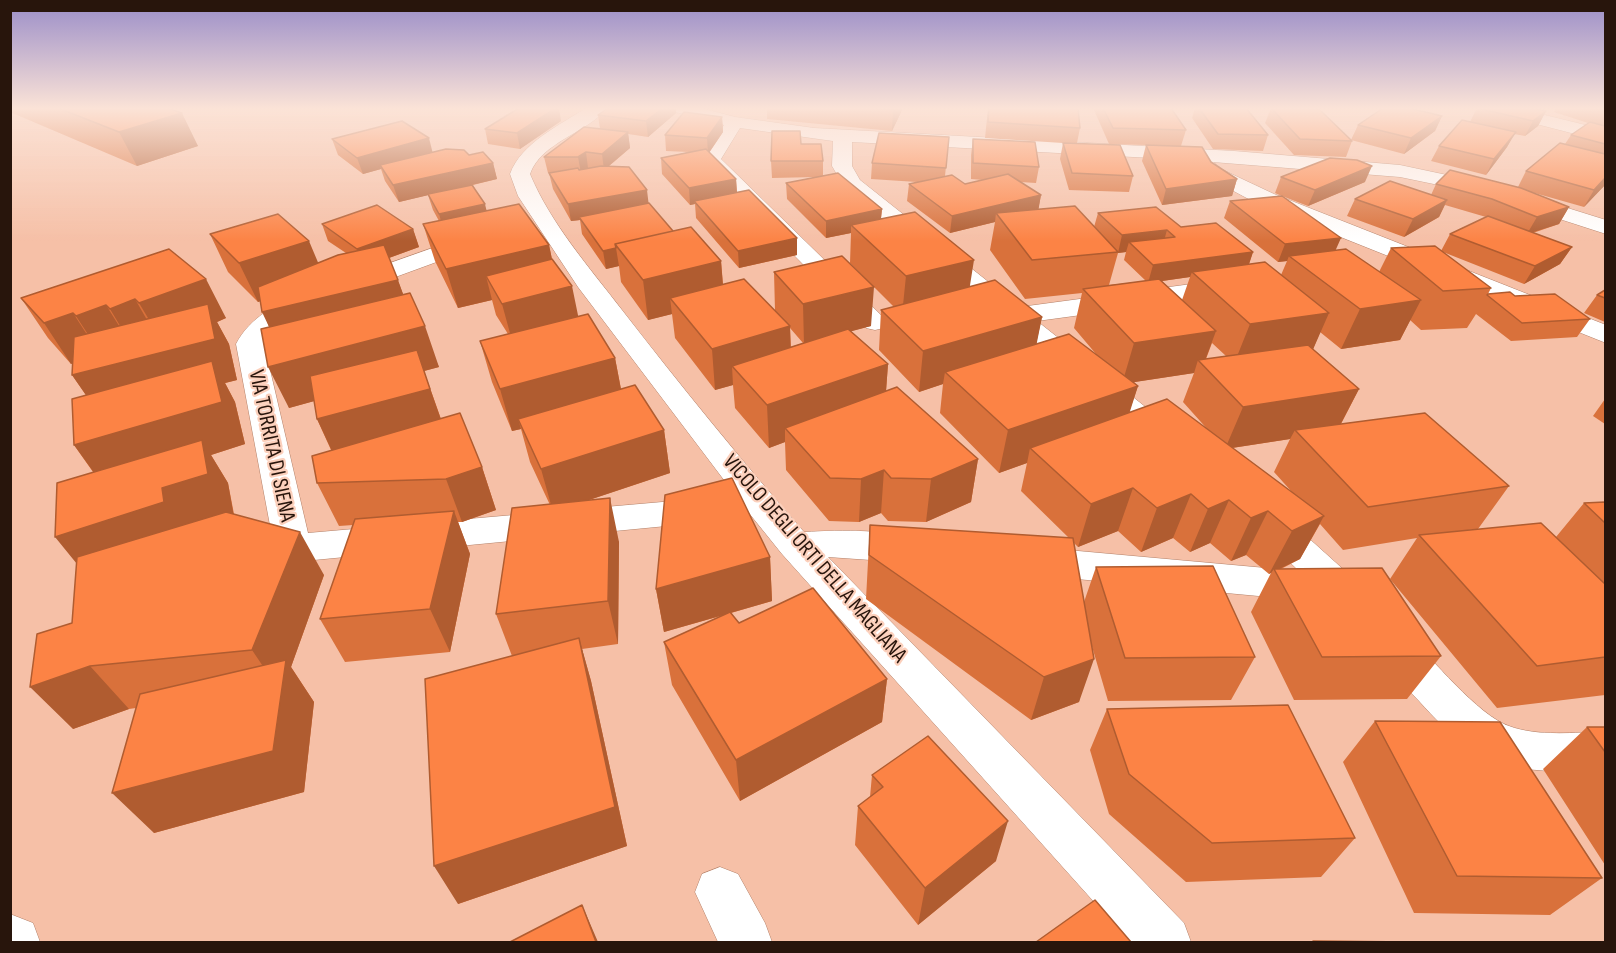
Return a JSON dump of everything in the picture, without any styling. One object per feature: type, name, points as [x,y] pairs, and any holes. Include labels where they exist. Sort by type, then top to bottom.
[{"type":"street","name":"VICOLO DEGLI ORTI DELLA MAGLIANA","points":[[536,152],[522,166],[518,226],[564,250],[761,506],[1165,942]]},
{"type":"street","points":[[716,152],[711,160],[875,322]]},
{"type":"street","points":[[842,152],[842,166],[852,184],[1012,316],[1184,453]]},
{"type":"street","points":[[1147,152],[1353,167],[1428,176],[1520,199],[1605,227]]},
{"type":"street","points":[[1194,155],[1216,174],[1241,189],[1605,335]]},
{"type":"street","name":"VIA TORRITA DI SIENA","points":[[518,226],[318,298],[282,314],[253,337],[250,344],[292,541],[297,545],[314,548],[761,506]]},
{"type":"street","points":[[1377,267],[1424,261]]},
{"type":"street","points":[[1012,316],[1248,285]]},
{"type":"street","points":[[1254,510],[1343,590],[1465,719],[1495,742],[1530,750],[1605,752]]},
{"type":"street","points":[[795,544],[842,543],[949,553]]},
{"type":"street","points":[[997,557],[1343,590]]},
{"type":"street","points":[[720,892],[746,942]]},
{"type":"street","points":[[10,940],[14,942]]},
{"type":"building","points":[[350,152],[377,152],[357,158]]},
{"type":"building","points":[[432,152],[466,152],[469,155],[483,152],[493,163],[393,185],[380,165]]},
{"type":"building","points":[[550,152],[585,152],[578,157],[544,157]]},
{"type":"building","points":[[689,152],[709,152],[736,179],[689,188],[661,158]]},
{"type":"building","points":[[771,152],[822,152],[823,161],[771,161]]},
{"type":"building","points":[[874,152],[948,152],[946,168],[872,163]]},
{"type":"building","points":[[973,152],[1037,152],[1039,167],[973,163]]},
{"type":"building","points":[[1066,152],[1123,152],[1133,176],[1072,173]]},
{"type":"building","points":[[1149,152],[1205,152],[1211,162],[1237,179],[1166,189]]},
{"type":"building","points":[[1466,152],[1499,152],[1494,159]]},
{"type":"building","points":[[1548,152],[1605,154],[1605,178],[1594,190],[1526,171]]},
{"type":"building","points":[[1330,158],[1357,160],[1372,166],[1315,190],[1281,177]]},
{"type":"building","points":[[601,166],[629,167],[647,190],[568,204],[549,173],[578,168],[579,170]]},
{"type":"building","points":[[1450,170],[1521,188],[1569,207],[1537,217],[1492,199],[1436,184]]},
{"type":"building","points":[[838,173],[882,209],[826,221],[786,183]]},
{"type":"building","points":[[1008,174],[1041,195],[952,216],[909,184],[952,175],[965,184]]},
{"type":"building","points":[[1390,181],[1447,200],[1413,219],[1355,199]]},
{"type":"building","points":[[472,185],[485,204],[439,214],[428,194]]},
{"type":"building","points":[[749,190],[797,238],[738,251],[694,201]]},
{"type":"building","points":[[1282,196],[1341,238],[1285,244],[1230,201]]},
{"type":"building","points":[[649,203],[673,231],[615,244],[616,248],[603,251],[579,217]]},
{"type":"building","points":[[519,204],[549,245],[446,269],[423,224]]},
{"type":"building","points":[[377,205],[413,229],[357,249],[322,224]]},
{"type":"building","points":[[1075,206],[1118,252],[1032,260],[996,213]]},
{"type":"building","points":[[1156,207],[1181,227],[1216,223],[1253,252],[1153,265],[1129,242],[1175,237],[1167,230],[1122,235],[1098,213]]},
{"type":"building","points":[[915,212],[974,260],[906,276],[851,225]]},
{"type":"building","points":[[278,214],[309,241],[239,263],[210,234]]},
{"type":"building","points":[[1488,216],[1572,247],[1535,266],[1450,234]]},
{"type":"building","points":[[691,227],[721,261],[643,280],[615,244]]},
{"type":"building","points":[[384,245],[398,280],[262,312],[258,287],[338,255]]},
{"type":"building","points":[[1435,246],[1491,288],[1443,291],[1391,248]]},
{"type":"building","points":[[169,249],[206,279],[139,303],[135,299],[110,309],[106,305],[76,316],[73,313],[44,323],[21,298]]},
{"type":"building","points":[[1346,249],[1421,300],[1360,309],[1289,256]]},
{"type":"building","points":[[842,256],[874,287],[803,304],[774,272]]},
{"type":"building","points":[[552,259],[572,286],[502,304],[486,276]]},
{"type":"building","points":[[1265,262],[1329,313],[1250,324],[1192,272]]},
{"type":"building","points":[[744,279],[790,326],[712,349],[670,298]]},
{"type":"building","points":[[1159,279],[1216,331],[1134,343],[1083,289]]},
{"type":"building","points":[[995,280],[1042,317],[923,351],[881,310]]},
{"type":"building","points":[[1605,290],[1605,298],[1597,295]]},
{"type":"building","points":[[1510,292],[1515,296],[1555,294],[1590,319],[1522,323],[1487,295]]},
{"type":"building","points":[[410,293],[425,326],[268,367],[261,329]]},
{"type":"building","points":[[208,304],[215,339],[72,375],[74,337]]},
{"type":"building","points":[[588,314],[615,358],[500,389],[480,341]]},
{"type":"building","points":[[848,329],[888,364],[767,405],[732,366]]},
{"type":"building","points":[[1069,334],[1138,386],[1008,430],[945,372]]},
{"type":"building","points":[[1308,345],[1359,389],[1243,407],[1198,360]]},
{"type":"building","points":[[417,350],[430,389],[317,419],[310,376]]},
{"type":"building","points":[[212,361],[222,402],[74,445],[72,399]]},
{"type":"building","points":[[635,385],[664,430],[541,469],[518,419]]},
{"type":"building","points":[[897,387],[978,459],[931,479],[891,478],[884,470],[861,479],[830,478],[785,428]]},
{"type":"building","points":[[1167,399],[1324,516],[1292,531],[1268,511],[1251,518],[1229,500],[1208,509],[1191,494],[1157,508],[1133,488],[1091,504],[1030,448]]},
{"type":"building","points":[[460,413],[482,467],[446,479],[317,483],[312,456]]},
{"type":"building","points":[[1425,413],[1509,486],[1368,507],[1295,430]]},
{"type":"building","points":[[202,440],[208,474],[162,488],[164,502],[55,537],[57,483]]},
{"type":"building","points":[[732,478],[770,557],[656,589],[665,495]]},
{"type":"building","points":[[610,498],[608,601],[496,614],[512,508]]},
{"type":"building","points":[[1605,502],[1605,523],[1584,503]]},
{"type":"building","points":[[454,511],[430,609],[320,619],[355,519]]},
{"type":"building","points":[[226,512],[300,532],[252,650],[90,666],[30,687],[37,634],[72,623],[77,557]]},
{"type":"building","points":[[1541,523],[1605,584],[1605,657],[1537,666],[1419,535]]},
{"type":"building","points":[[870,525],[1073,538],[1094,659],[1044,677],[869,555]]},
{"type":"building","points":[[1213,566],[1255,657],[1125,658],[1096,567]]},
{"type":"building","points":[[1382,568],[1441,656],[1322,657],[1274,569]]},
{"type":"building","points":[[813,588],[887,679],[736,760],[664,642],[730,612],[739,623]]},
{"type":"building","points":[[579,638],[615,807],[434,866],[425,679]]},
{"type":"building","points":[[286,660],[273,751],[112,793],[140,694]]},
{"type":"building","points":[[1288,705],[1355,838],[1212,843],[1129,774],[1107,709]]},
{"type":"building","points":[[1375,721],[1500,722],[1602,878],[1457,876]]},
{"type":"building","points":[[1587,727],[1605,727],[1605,752]]},
{"type":"building","points":[[928,736],[1008,821],[925,888],[858,806],[883,787],[872,775]]},
{"type":"building","points":[[1095,900],[1131,942],[1036,942]]},
{"type":"building","points":[[582,905],[596,942],[510,942]]},
{"type":"building","points":[[1313,941],[1412,942],[1314,942]]}]
